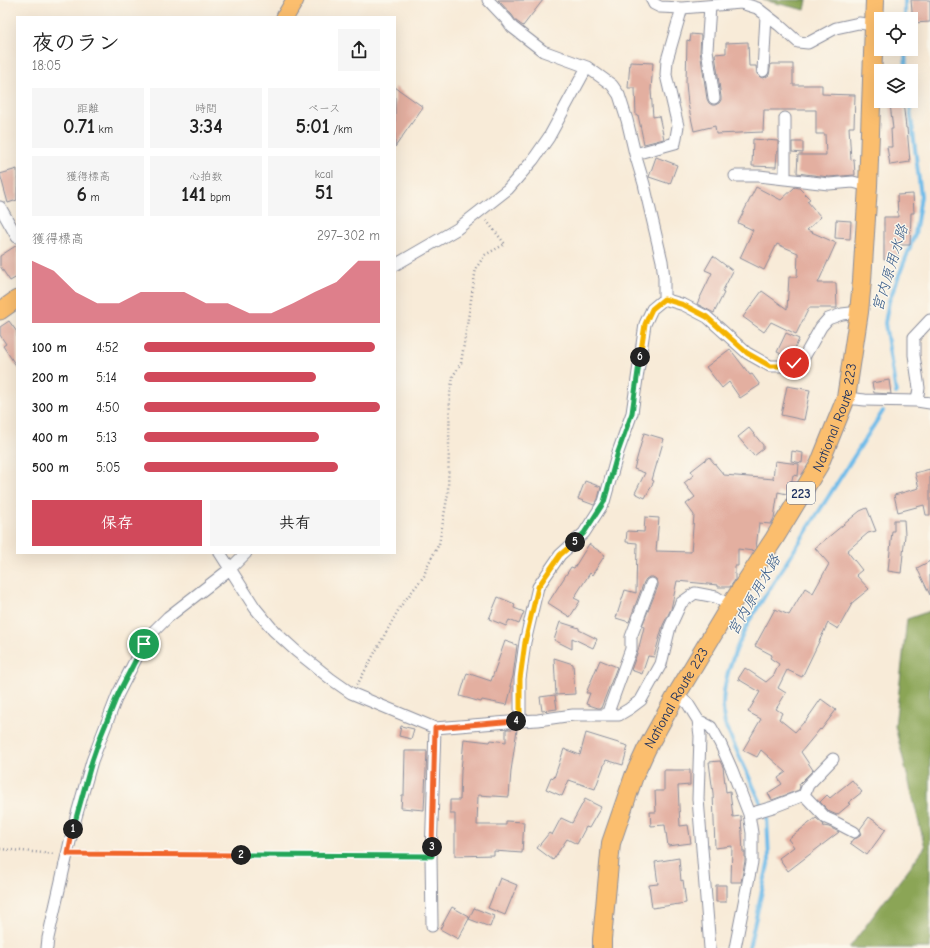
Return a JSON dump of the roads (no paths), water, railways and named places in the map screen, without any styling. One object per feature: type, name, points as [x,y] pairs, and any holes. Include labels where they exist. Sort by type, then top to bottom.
[{"type":"highway","name":"National Route 223","points":[[874,0],[874,12]]},
{"type":"highway","name":"National Route 223","points":[[602,948],[611,843],[634,776],[646,750],[677,694],[730,606],[774,539],[819,465],[846,398],[859,312],[868,186],[874,25]]},
{"type":"main road","points":[[286,16],[295,0]]},
{"type":"main road","points":[[0,311],[16,300]]},
{"type":"street","points":[[488,0],[512,27],[543,51],[587,68],[612,85],[619,95],[644,184],[662,261],[664,299]]},
{"type":"street","points":[[652,0],[654,4],[660,7],[682,8],[741,3],[757,8],[798,42],[808,43],[836,28],[858,23],[874,25]]},
{"type":"street","points":[[710,6],[707,50],[714,98]]},
{"type":"street","points":[[636,154],[675,143],[678,126],[666,75],[666,60],[682,8]]},
{"type":"street","points":[[763,71],[766,16]]},
{"type":"street","points":[[396,264],[457,229],[508,189],[533,160],[549,137],[587,68]]},
{"type":"street","points":[[785,118],[785,179]]},
{"type":"street","points":[[735,176],[759,176],[829,184],[853,182],[868,186]]},
{"type":"street","points":[[0,207],[16,236]]},
{"type":"street","points":[[664,299],[684,305],[707,317],[747,353],[770,366],[782,366],[803,359],[821,327],[828,319],[842,314],[859,312]]},
{"type":"street","points":[[520,721],[520,679],[525,642],[538,587],[560,555],[584,533],[604,502],[618,452],[632,413],[645,324],[652,309],[664,299]]},
{"type":"street","points":[[917,401],[919,388],[914,355],[914,337],[930,320]]},
{"type":"street","points":[[846,398],[917,401],[930,403]]},
{"type":"street","points":[[221,554],[255,608],[274,631],[301,656],[351,693],[435,728],[538,720],[573,715],[619,714],[629,710],[641,700],[661,664],[670,627],[681,603],[695,593],[716,597],[730,606]]},
{"type":"street","points":[[47,948],[74,824],[92,761],[118,694],[144,644],[154,630],[230,570],[245,554]]},
{"type":"street","points":[[607,715],[630,649],[631,637],[652,584]]},
{"type":"street","points":[[677,694],[688,704],[698,720],[700,736],[698,800],[710,948]]},
{"type":"street","points":[[698,720],[711,726],[752,814],[752,862],[735,948]]},
{"type":"street","points":[[432,926],[435,728]]},
{"type":"street","points":[[752,814],[804,795],[808,785],[833,759]]},
{"type":"street","points":[[804,795],[826,818],[854,832]]},
{"type":"waterway","name":"宮内原用水路","points":[[905,0],[905,12]]},
{"type":"waterway","name":"宮内原用水路","points":[[905,56],[906,64]]},
{"type":"waterway","name":"宮内原用水路","points":[[896,393],[885,323],[889,301],[915,234],[921,196],[910,108]]},
{"type":"waterway","name":"宮内原用水路","points":[[749,948],[769,860],[767,816],[725,725],[723,698],[728,671],[749,621],[883,411]]}]
